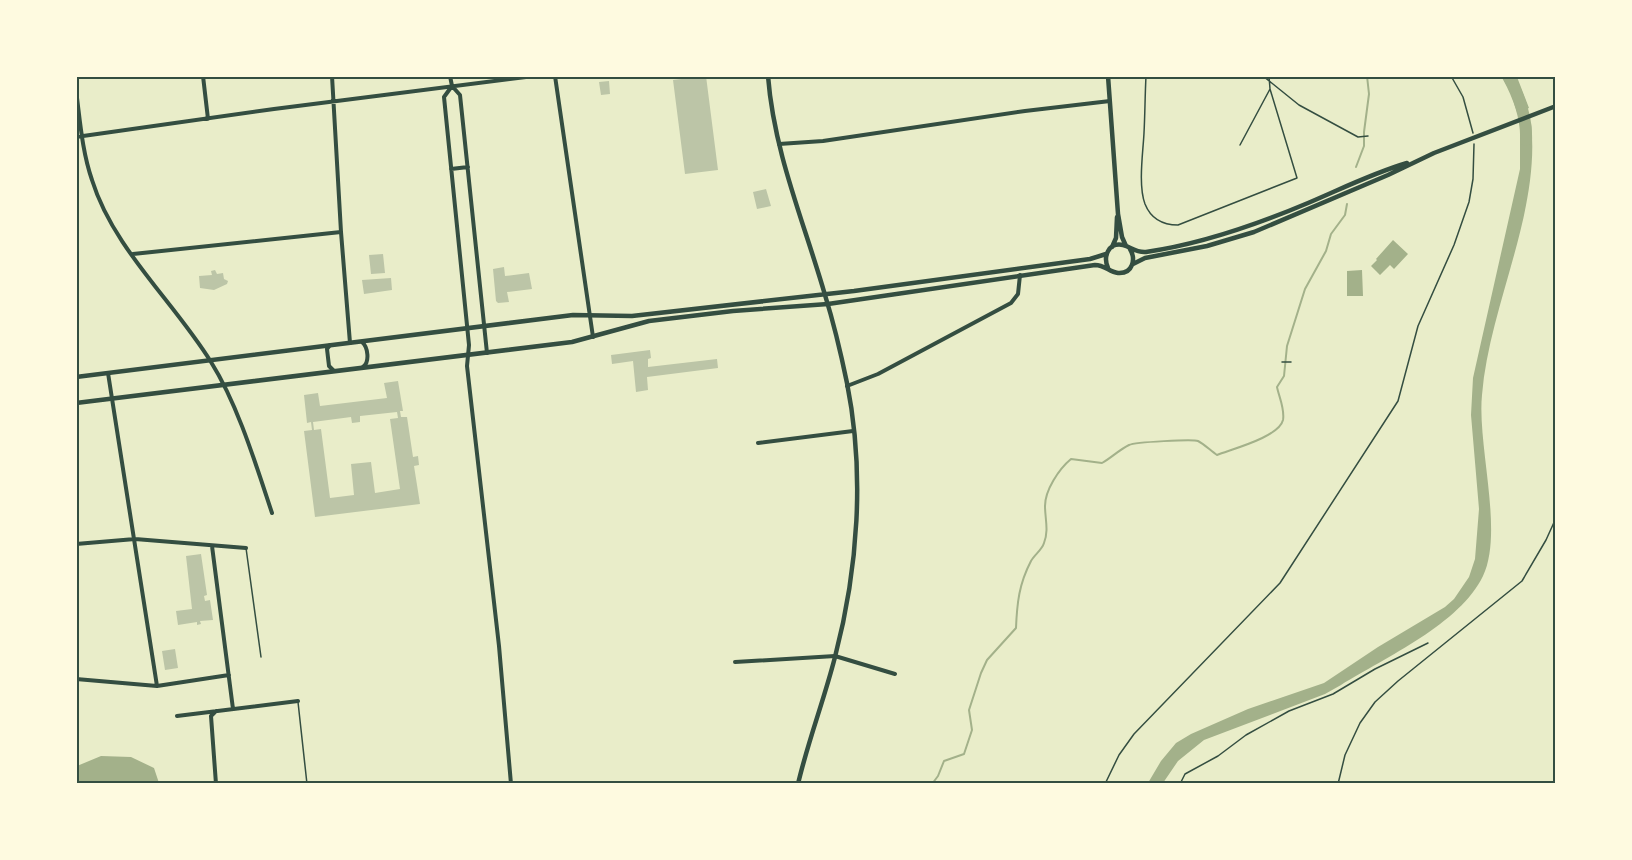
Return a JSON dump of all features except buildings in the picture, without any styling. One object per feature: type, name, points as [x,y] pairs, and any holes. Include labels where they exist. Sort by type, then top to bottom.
[{"type":"street","points":[[203,76],[208,119]]},
{"type":"street","points":[[332,76],[350,343]]},
{"type":"street","points":[[450,76],[452,86],[460,95],[487,352]]},
{"type":"street","points":[[79,137],[534,76]]},
{"type":"street","points":[[555,76],[594,338]]},
{"type":"street","points":[[768,76],[778,144],[828,304],[847,386],[853,431],[857,497],[854,554],[848,598],[835,656],[798,783]]},
{"type":"street","points":[[1108,76],[1118,214],[1122,237],[1134,256],[1133,264]]},
{"type":"street","points":[[452,86],[444,97],[470,355],[467,366],[499,646],[511,783]]},
{"type":"street","points":[[76,90],[79,137],[96,190],[111,222],[132,254],[210,360],[224,385],[258,470],[272,513]]},
{"type":"street","points":[[778,144],[823,141],[1025,111],[1110,101]]},
{"type":"street","points":[[1112,247],[1119,244],[1146,252],[1199,241],[1239,229],[1385,170],[1556,106]]},
{"type":"street","points":[[76,403],[576,342],[642,322],[733,311],[828,304],[1095,265],[1121,273],[1145,258],[1186,251],[1231,239],[1302,212],[1388,176],[1418,159]]},
{"type":"street","points":[[451,169],[468,167]]},
{"type":"street","points":[[76,377],[484,326],[590,314],[641,315],[1090,260],[1106,254],[1112,247],[1116,238],[1118,214]]},
{"type":"street","points":[[132,254],[341,232]]},
{"type":"street","points":[[1106,254],[1108,268]]},
{"type":"street","points":[[847,386],[879,374],[1011,303],[1018,294],[1020,275]]},
{"type":"street","points":[[641,315],[642,322]]},
{"type":"street","points":[[361,342],[365,345],[368,360],[363,367]]},
{"type":"street","points":[[331,345],[327,349],[329,366],[334,371]]},
{"type":"street","points":[[108,373],[157,686]]},
{"type":"street","points":[[758,443],[853,431]]},
{"type":"street","points":[[76,544],[135,539],[246,548]]},
{"type":"street","points":[[212,546],[233,709]]},
{"type":"street","points":[[735,662],[835,656],[895,674]]},
{"type":"street","points":[[76,679],[157,686],[230,675]]},
{"type":"street","points":[[177,716],[297,701]]},
{"type":"street","points":[[216,783],[211,716],[217,711]]},
{"type":"lane","points":[[246,548],[261,657]]},
{"type":"lane","points":[[297,701],[307,783]]},
{"type":"path","points":[[1146,76],[1142,171],[1144,195],[1150,212],[1162,224],[1169,225],[1178,225],[1297,178],[1268,82],[1269,76]]},
{"type":"path","points":[[1263,76],[1299,105],[1358,137],[1368,136]]},
{"type":"path","points":[[1105,783],[1119,755],[1134,734],[1280,583],[1398,401],[1418,326],[1454,246],[1471,193],[1473,129],[1463,97],[1451,76]]},
{"type":"path","points":[[1240,145],[1270,89]]},
{"type":"path","points":[[1282,363],[1291,362]]},
{"type":"path","points":[[1338,783],[1345,755],[1360,723],[1375,702],[1522,581],[1556,518]]},
{"type":"path","points":[[1180,783],[1185,774],[1218,756],[1246,735],[1289,711],[1333,694],[1375,669],[1428,643]]},
{"type":"shaded area","points":[[1502,77],[1517,77],[1529,108],[1517,112],[1510,91]]},
{"type":"shaded area","points":[[1531,123],[1532,157],[1529,191],[1494,328],[1482,395],[1481,415],[1491,513],[1489,558],[1483,576],[1472,593],[1457,609],[1440,624],[1400,651],[1325,694],[1204,740],[1178,761],[1163,783],[1148,783],[1161,761],[1176,743],[1248,709],[1324,683],[1445,607],[1454,599],[1469,577],[1475,559],[1479,509],[1471,415],[1473,378],[1520,169],[1520,127]]},
{"type":"shaded area","points":[[1393,240],[1408,254],[1394,269],[1390,265],[1380,275],[1371,266]]},
{"type":"shaded area","points":[[1362,270],[1363,296],[1347,296],[1347,271]]},
{"type":"shaded area","points":[[101,756],[131,757],[154,768],[159,783],[77,783],[77,766]]},
{"type":"waterway","points":[[1356,167],[1364,146],[1369,94],[1367,76]]},
{"type":"waterway","points":[[1508,76],[1522,107],[1526,140]]},
{"type":"waterway","points":[[932,784],[944,761],[964,754],[972,730],[969,710],[981,673],[987,660],[1016,628],[1021,586],[1031,561],[1044,543],[1047,529],[1046,500],[1050,487],[1062,468],[1071,459],[1102,463],[1129,445],[1142,443],[1194,440],[1217,455],[1264,437],[1280,426],[1283,412],[1277,387],[1284,376],[1287,346],[1305,289],[1326,251],[1331,234],[1345,215],[1347,204]]}]
